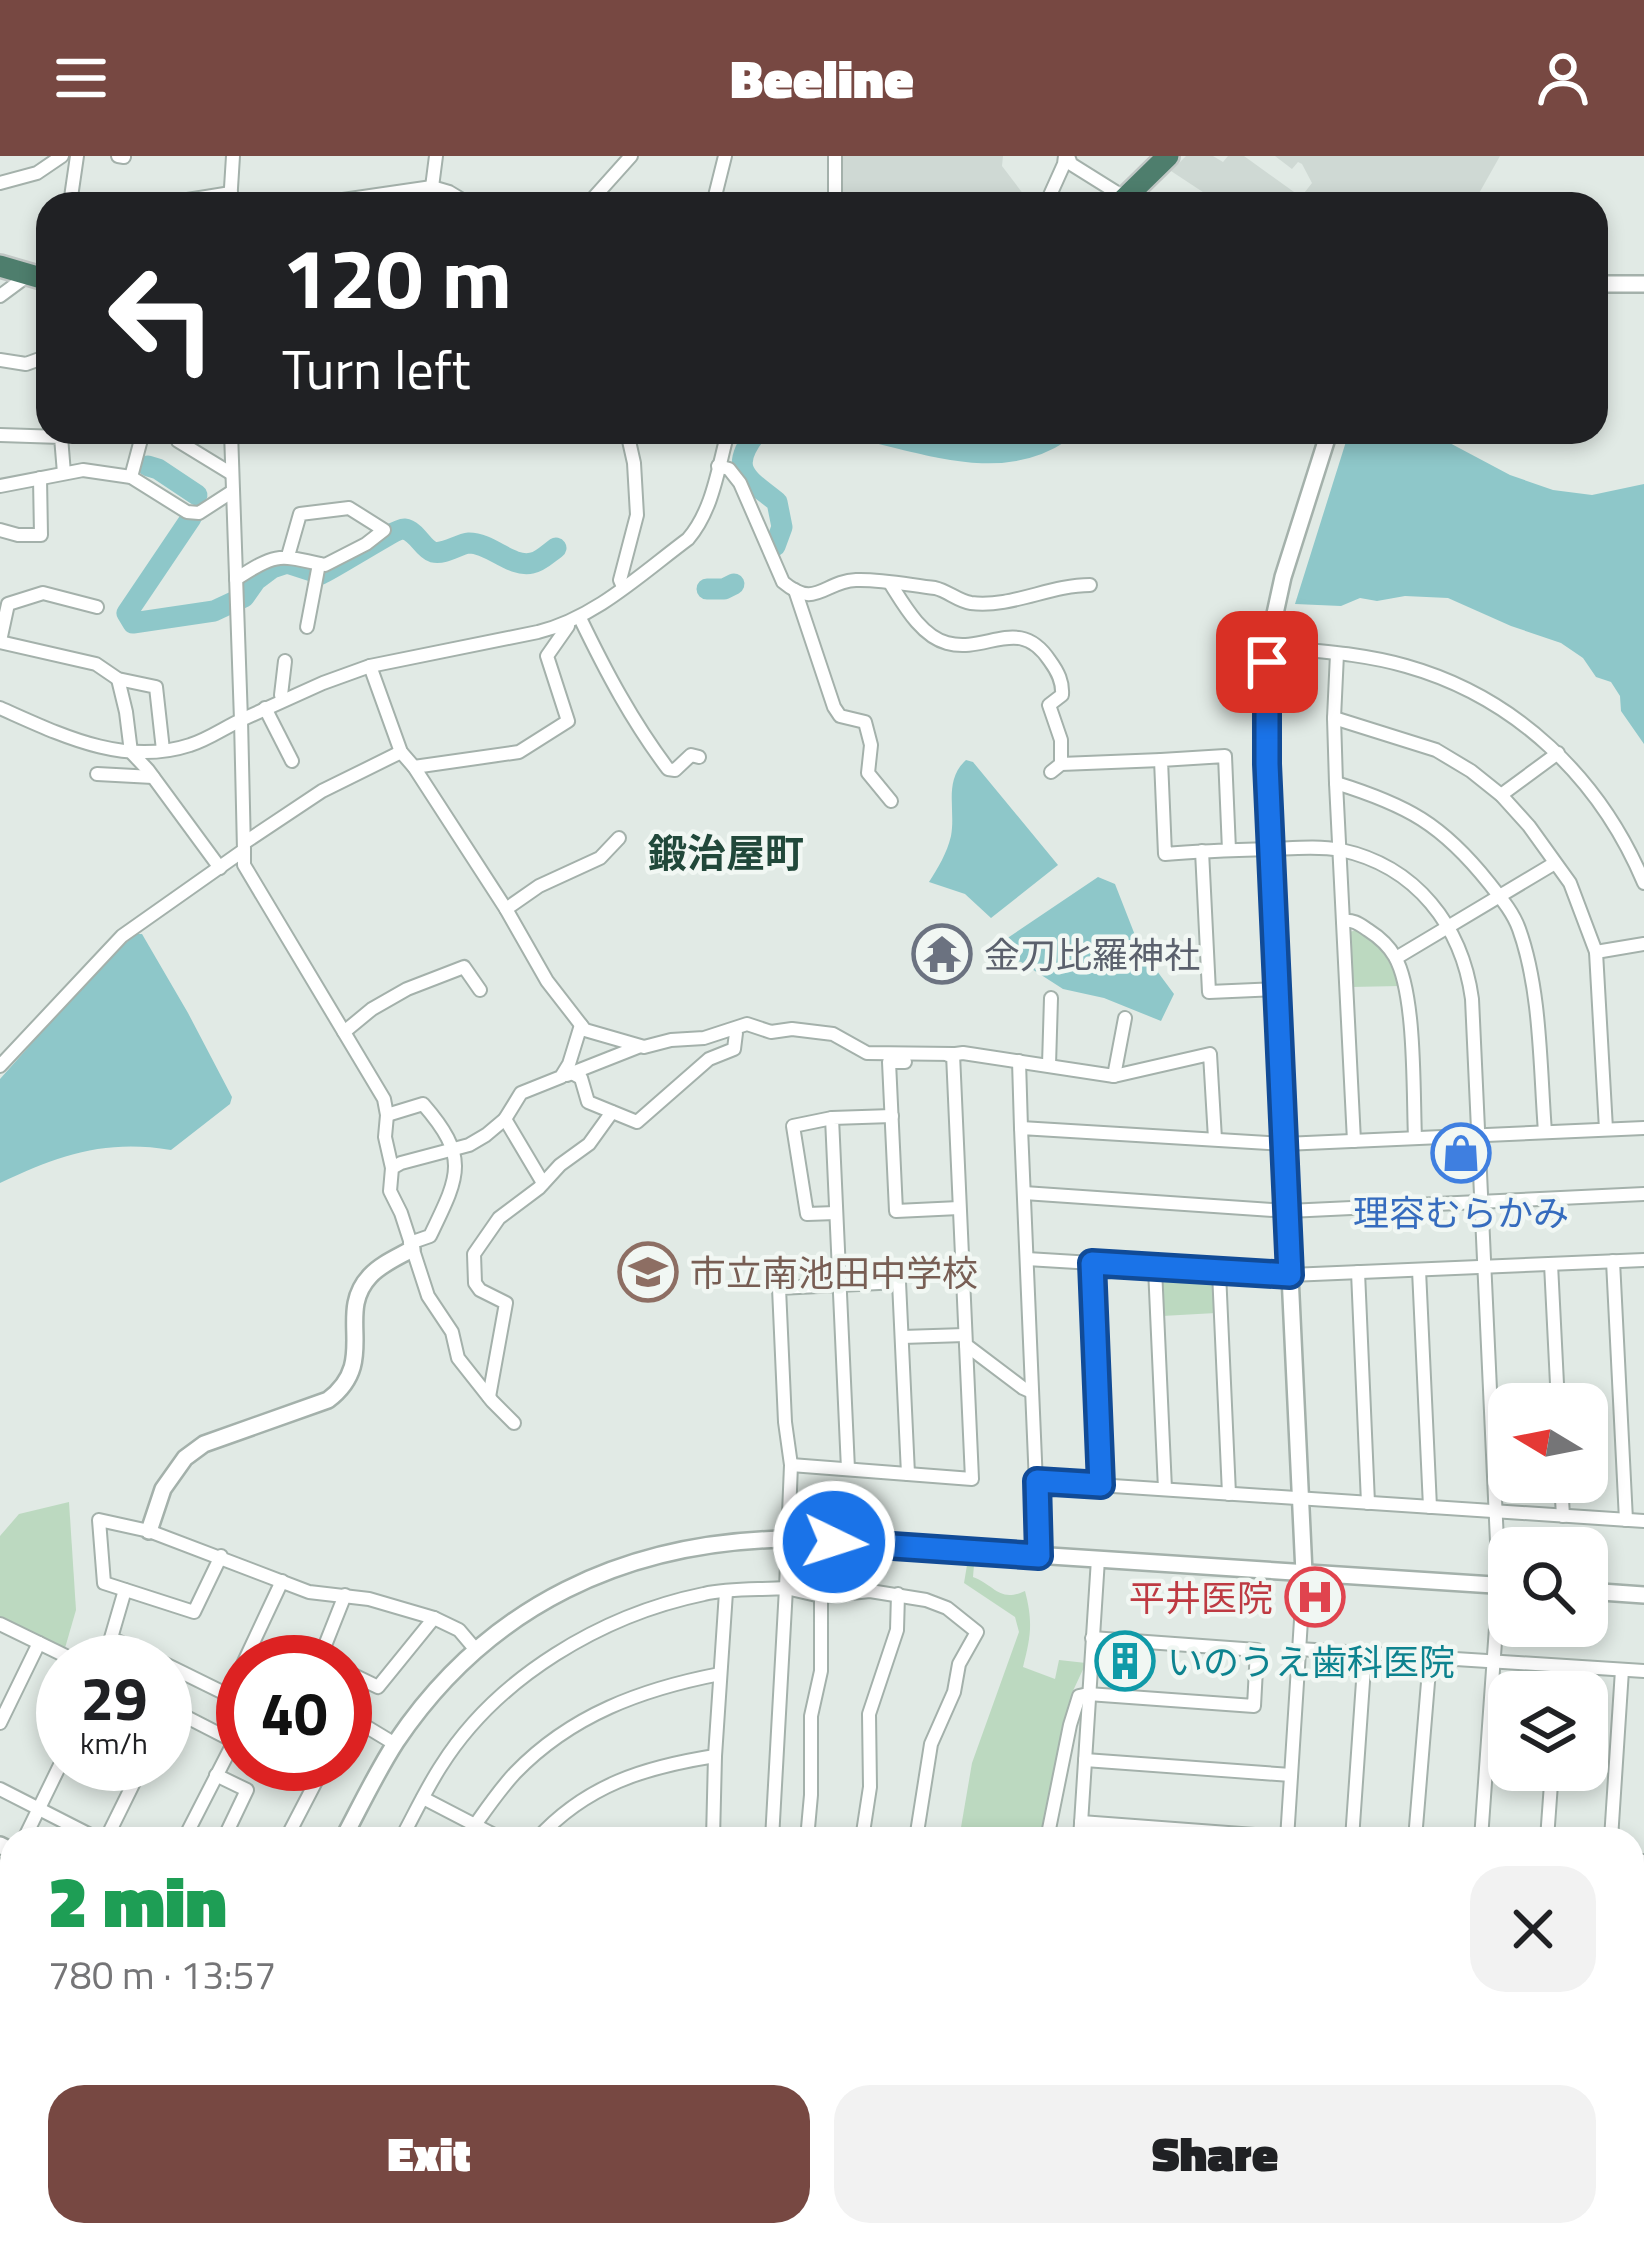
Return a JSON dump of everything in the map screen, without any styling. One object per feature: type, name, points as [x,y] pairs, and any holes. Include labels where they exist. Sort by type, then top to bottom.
[{"type":"highway","points":[[1139,192],[1168,156]]},
{"type":"highway","points":[[0,266],[36,278]]},
{"type":"street","points":[[0,183],[37,172],[62,156]]},
{"type":"street","points":[[72,192],[77,156]]},
{"type":"street","points":[[230,192],[233,156]]},
{"type":"street","points":[[432,187],[436,156]]},
{"type":"street","points":[[599,192],[631,156]]},
{"type":"street","points":[[716,192],[725,156]]},
{"type":"street","points":[[835,156],[835,192]]},
{"type":"street","points":[[1067,156],[1071,164],[1116,192]]},
{"type":"street","points":[[1051,192],[1067,156]]},
{"type":"street","points":[[400,192],[432,187],[449,192]]},
{"type":"street","points":[[0,296],[36,278]]},
{"type":"street","points":[[1608,284],[1644,284]]},
{"type":"street","points":[[0,360],[26,364],[36,360]]},
{"type":"street","points":[[0,435],[36,436]]},
{"type":"street","points":[[62,444],[64,473]]},
{"type":"street","points":[[131,477],[140,444]]},
{"type":"street","points":[[183,444],[232,474]]},
{"type":"street","points":[[231,444],[244,865],[384,1099],[390,1191],[428,1296],[452,1332],[458,1358],[514,1423]]},
{"type":"street","points":[[623,586],[620,580],[637,515],[630,444]]},
{"type":"street","points":[[414,767],[520,752],[568,721],[547,656],[575,620],[698,528],[724,444]]},
{"type":"street","points":[[1288,1827],[1304,1573],[1265,721],[1268,646],[1283,577],[1325,444]]},
{"type":"street","points":[[718,466],[729,469],[740,483],[783,582],[795,590],[816,596],[854,580],[944,590],[963,602],[978,604],[1090,585]]},
{"type":"street","points":[[0,486],[82,470],[131,477],[187,512],[199,513],[233,491]]},
{"type":"street","points":[[0,530],[40,535],[40,478]]},
{"type":"street","points":[[237,592],[264,561],[288,556],[318,569],[384,530],[349,508],[300,514],[288,556]]},
{"type":"street","points":[[307,627],[318,569]]},
{"type":"street","points":[[890,584],[935,638],[965,646],[1004,636],[1018,638],[1047,655],[1063,684],[1062,695],[1049,705],[1060,740],[1056,768],[1225,756],[1229,850]]},
{"type":"street","points":[[795,590],[835,707],[841,716],[865,722],[871,745],[868,773],[891,801]]},
{"type":"street","points":[[97,607],[43,593],[8,604],[0,641],[96,664],[118,679],[156,687],[164,751]]},
{"type":"street","points":[[0,708],[87,745],[164,751],[190,745],[265,708],[370,666],[538,632],[575,620]]},
{"type":"street","points":[[575,620],[637,728],[668,769],[675,770],[691,754],[699,757]]},
{"type":"street","points":[[1268,646],[1407,666],[1463,688],[1514,717],[1558,752],[1582,779],[1611,818],[1644,880]]},
{"type":"street","points":[[1337,654],[1336,783],[1354,1141]]},
{"type":"street","points":[[284,700],[285,661]]},
{"type":"street","points":[[370,666],[401,752],[506,909],[547,981],[585,1030],[639,1046]]},
{"type":"street","points":[[118,679],[131,752],[220,868]]},
{"type":"street","points":[[265,708],[292,761]]},
{"type":"street","points":[[1334,718],[1403,737],[1471,771],[1529,826],[1570,883],[1596,952],[1606,1129]]},
{"type":"street","points":[[0,1066],[122,936],[322,791],[401,752]]},
{"type":"street","points":[[1501,795],[1558,752]]},
{"type":"street","points":[[1161,760],[1165,854],[1340,850],[1373,861],[1415,884],[1450,926],[1469,975],[1498,1527]]},
{"type":"street","points":[[97,774],[153,777]]},
{"type":"street","points":[[1336,783],[1407,808],[1433,824],[1466,854],[1518,924],[1529,962],[1545,1132]]},
{"type":"street","points":[[506,909],[539,886],[600,858],[619,838]]},
{"type":"street","points":[[1202,851],[1209,992],[1277,989]]},
{"type":"street","points":[[1396,958],[1555,863]]},
{"type":"street","points":[[1343,921],[1353,920],[1377,936],[1396,958],[1406,988],[1414,1138]]},
{"type":"street","points":[[1596,952],[1644,944]]},
{"type":"street","points":[[344,1032],[407,989],[464,967],[480,990]]},
{"type":"street","points":[[1048,1065],[1051,998]]},
{"type":"street","points":[[1114,1076],[1125,1018]]},
{"type":"street","points":[[392,1168],[469,1145],[505,1120],[521,1093],[639,1046],[704,1038],[747,1024],[772,1032],[792,1029],[833,1034],[867,1053],[964,1053],[1114,1076],[1210,1054],[1215,1139]]},
{"type":"street","points":[[566,1075],[581,1025]]},
{"type":"street","points":[[566,1075],[581,1078],[588,1102],[637,1123],[709,1059],[734,1049],[736,1033]]},
{"type":"street","points":[[953,1054],[928,1062],[890,1062],[896,1211],[958,1208]]},
{"type":"street","points":[[791,1465],[972,1479],[953,1054]]},
{"type":"street","points":[[1019,1061],[1039,1556]]},
{"type":"street","points":[[149,1531],[163,1489],[185,1458],[204,1444],[328,1400],[351,1377],[361,1289],[370,1275],[430,1236],[455,1184],[454,1148],[423,1104],[387,1115]]},
{"type":"street","points":[[489,1397],[506,1303],[480,1290],[474,1255],[499,1218],[589,1144],[612,1112]]},
{"type":"street","points":[[836,1213],[807,1214],[793,1126],[832,1118],[892,1116]]},
{"type":"street","points":[[832,1118],[848,1469]]},
{"type":"street","points":[[505,1120],[543,1183]]},
{"type":"street","points":[[1021,1128],[1285,1144],[1644,1127]]},
{"type":"street","points":[[1024,1193],[1288,1211],[1644,1193]]},
{"type":"street","points":[[1027,1259],[1290,1275],[1644,1260]]},
{"type":"street","points":[[1613,1262],[1626,1520]]},
{"type":"street","points":[[1092,1263],[1101,1485]]},
{"type":"street","points":[[1551,1264],[1557,1383]]},
{"type":"street","points":[[1155,1268],[1165,1490]]},
{"type":"street","points":[[1419,1270],[1430,1507]]},
{"type":"street","points":[[1220,1272],[1229,1494]]},
{"type":"street","points":[[1358,1272],[1368,1503]]},
{"type":"street","points":[[773,1827],[791,1465],[779,1288],[899,1282],[908,1474]]},
{"type":"street","points":[[902,1337],[966,1340],[1032,1392]]},
{"type":"street","points":[[1037,1481],[1644,1521]]},
{"type":"street","points":[[1562,1503],[1563,1516]]},
{"type":"street","points":[[220,1556],[194,1612],[104,1583],[100,1520],[149,1531],[220,1556],[309,1592],[345,1595],[434,1618],[459,1630],[476,1650]]},
{"type":"street","points":[[349,1827],[395,1744],[441,1685],[476,1650],[535,1606],[652,1555],[705,1544],[789,1539],[1488,1585]]},
{"type":"street","points":[[1081,1827],[1098,1559]]},
{"type":"street","points":[[256,1635],[282,1581]]},
{"type":"street","points":[[407,1827],[442,1763],[491,1705],[541,1663],[590,1633],[648,1609],[707,1593],[786,1588],[820,1596],[870,1591],[898,1594],[947,1608],[977,1632],[959,1664],[955,1692],[931,1744],[918,1827]]},
{"type":"street","points":[[112,1635],[125,1590]]},
{"type":"street","points":[[713,1827],[726,1592]]},
{"type":"street","points":[[1608,1592],[1644,1595]]},
{"type":"street","points":[[864,1827],[870,1787],[869,1714],[897,1630],[898,1594]]},
{"type":"street","points":[[331,1635],[345,1595]]},
{"type":"street","points":[[809,1827],[811,1716],[821,1671],[820,1596]]},
{"type":"street","points":[[372,1684],[378,1687],[434,1618]]},
{"type":"street","points":[[0,1624],[36,1642]]},
{"type":"street","points":[[1049,1827],[1078,1696],[1254,1706],[1257,1650],[1092,1638]]},
{"type":"street","points":[[1482,1827],[1496,1647]]},
{"type":"street","points":[[0,1723],[36,1649]]},
{"type":"street","points":[[1299,1649],[1644,1671]]},
{"type":"street","points":[[1353,1827],[1365,1653]]},
{"type":"street","points":[[1416,1827],[1430,1658]]},
{"type":"street","points":[[1559,1666],[1559,1671]]},
{"type":"street","points":[[1612,1827],[1622,1670]]},
{"type":"street","points":[[475,1825],[511,1776],[580,1720],[627,1698],[720,1674]]},
{"type":"street","points":[[372,1730],[395,1744]]},
{"type":"street","points":[[549,1827],[572,1805],[630,1774],[715,1756]]},
{"type":"street","points":[[1085,1760],[1291,1774]]},
{"type":"street","points":[[190,1827],[216,1774]]},
{"type":"street","points":[[0,1789],[77,1827]]},
{"type":"street","points":[[29,1827],[47,1791]]},
{"type":"street","points":[[109,1827],[128,1791]]},
{"type":"street","points":[[229,1827],[247,1791]]},
{"type":"street","points":[[292,1827],[311,1791]]},
{"type":"street","points":[[1548,1827],[1550,1791]]},
{"type":"street","points":[[423,1798],[479,1827]]},
{"type":"street","points":[[1081,1822],[1145,1827]]},
{"type":"shaded area","points":[[837,156],[1003,156],[1002,166],[1022,192],[837,192]]},
{"type":"shaded area","points":[[1186,156],[1213,156],[1223,162],[1228,156],[1244,156],[1294,192],[1203,192],[1171,171]]},
{"type":"shaded area","points":[[1275,156],[1500,156],[1480,192],[1305,192],[1312,183],[1302,164],[1292,169]]},
{"type":"green space","points":[[1357,930],[1384,954],[1400,986],[1351,987],[1349,932]]},
{"type":"green space","points":[[1167,1273],[1209,1276],[1216,1313],[1162,1316],[1161,1280]]},
{"type":"green space","points":[[69,1502],[76,1610],[69,1635],[39,1635],[0,1616],[0,1536],[19,1514]]},
{"type":"green space","points":[[967,1565],[974,1565],[973,1577],[1003,1594],[1025,1591],[1030,1629],[1023,1667],[1055,1679],[1059,1660],[1086,1663],[1072,1693],[1046,1827],[961,1827],[972,1763],[1019,1632],[1015,1617],[964,1583]]},
{"type":"water","points":[[1345,444],[1452,444],[1510,475],[1553,490],[1592,495],[1644,484],[1644,744],[1621,711],[1620,696],[1611,682],[1596,677],[1583,658],[1561,643],[1448,598],[1360,598],[1341,606],[1295,604]]},
{"type":"water","points":[[966,760],[973,762],[1058,865],[991,918],[965,894],[929,882],[949,842],[952,786]]},
{"type":"water","points":[[1098,877],[1115,884],[1140,948],[1174,994],[1161,1021],[1104,998],[1063,989],[999,953],[1000,943]]},
{"type":"water","points":[[142,934],[188,1013],[232,1097],[230,1104],[171,1150],[125,1147],[83,1152],[0,1183],[0,1079],[104,962]]},
{"type":"waterway","points":[[749,444],[743,456],[745,473],[777,502],[782,527],[775,546]]},
{"type":"waterway","points":[[927,444],[993,453],[1039,444]]},
{"type":"waterway","points":[[148,466],[197,495]]},
{"type":"waterway","points":[[191,518],[127,613],[133,623],[214,611],[244,597],[256,580],[287,563],[321,574],[404,529],[433,552],[469,543],[524,564],[556,548]]},
{"type":"waterway","points":[[707,589],[734,584]]},
{"type":"place","name":"金刀比羅神社","points":[[942,954]]},
{"type":"place","name":"理容むらかみ","points":[[1461,1153]]},
{"type":"place","name":"市立南池田中学校","points":[[648,1272]]},
{"type":"place","name":"平井医院","points":[[1315,1597]]},
{"type":"place","name":"いのうえ歯科医院","points":[[1125,1661]]},
{"type":"district","name":"鍛治屋町","points":[[726,852]]},
{"type":"route","points":[[834,1542],[1039,1556],[1037,1481],[1101,1485],[1092,1263],[1290,1275],[1265,721],[1267,662]]}]
